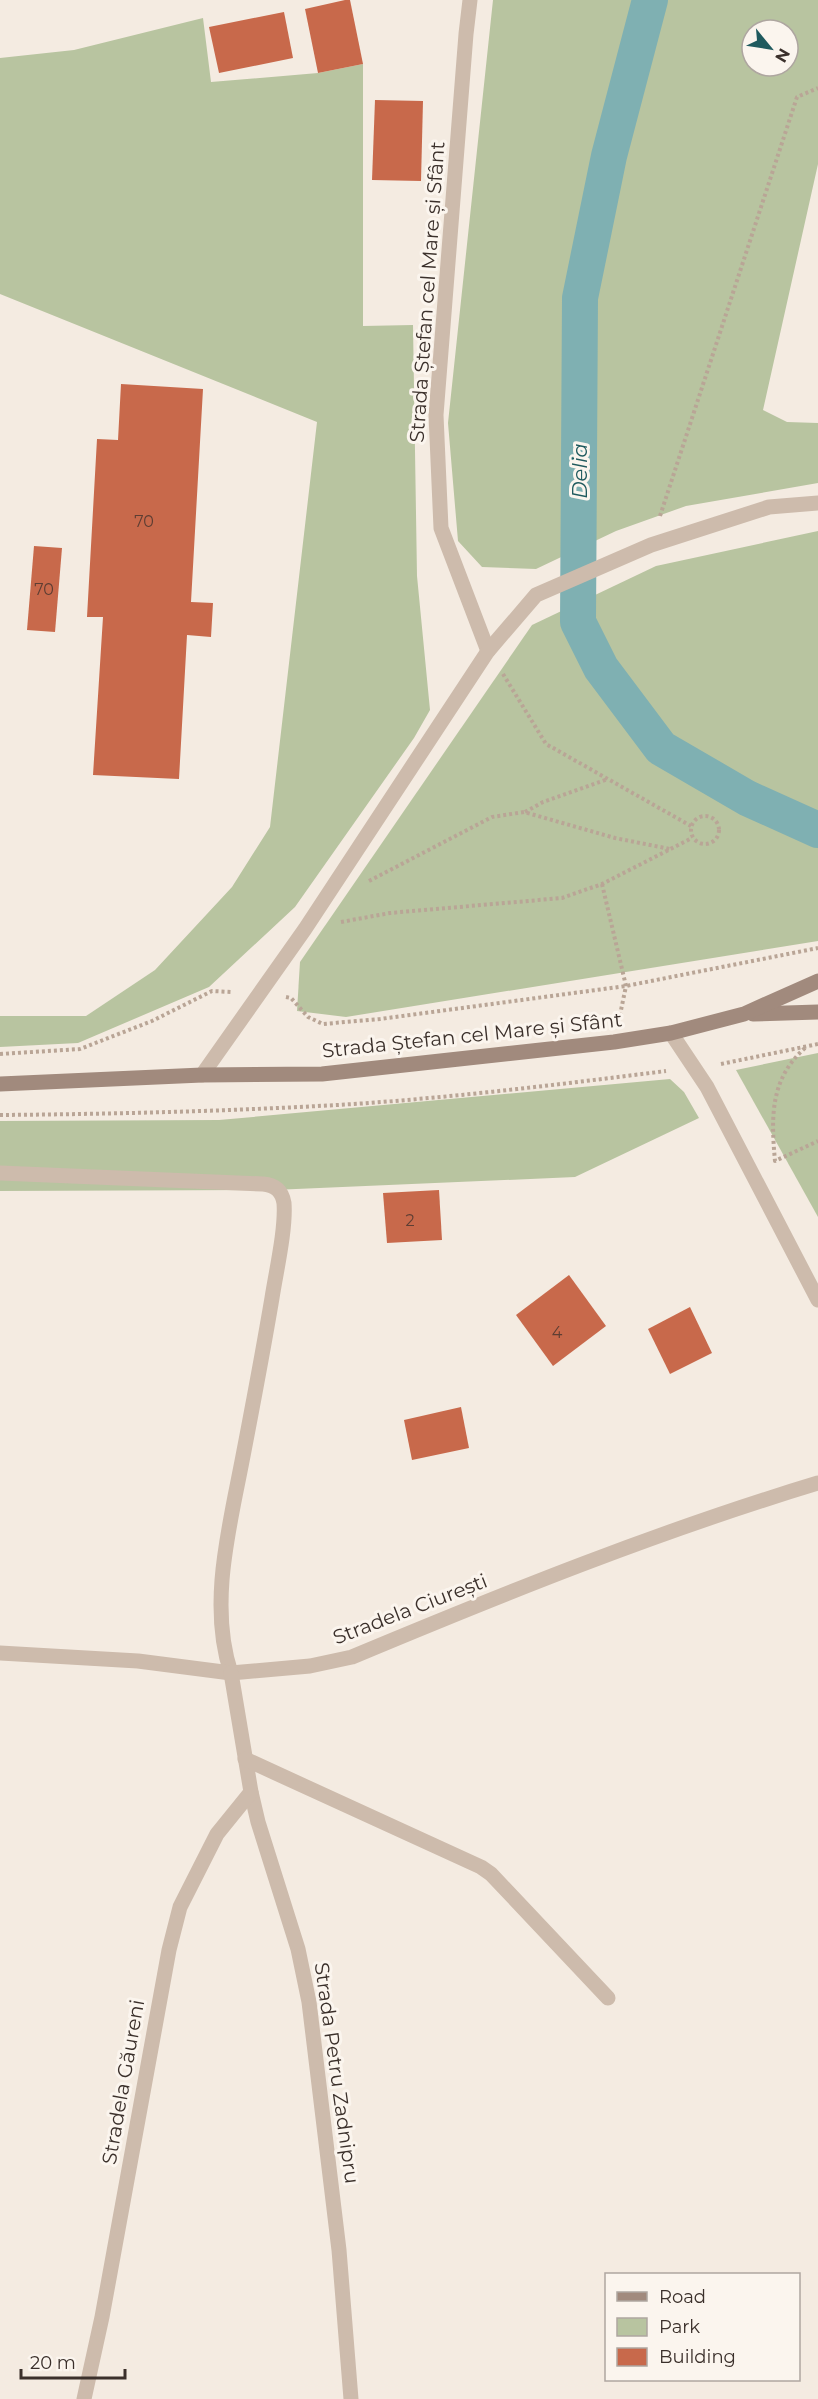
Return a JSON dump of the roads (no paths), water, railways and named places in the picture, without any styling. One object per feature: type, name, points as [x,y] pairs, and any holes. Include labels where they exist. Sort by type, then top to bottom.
[{"type":"main road","name":"Strada Ștefan cel Mare și Sfânt","points":[[0,1084],[202,1075],[322,1074],[614,1042],[671,1033],[744,1014],[818,981]]},
{"type":"main road","name":"Strada Ștefan cel Mare și Sfânt","points":[[744,1014],[818,1012]]},
{"type":"street","name":"Strada Ștefan cel Mare și Sfânt","points":[[470,0],[465,34],[436,415],[441,528],[488,651]]},
{"type":"street","points":[[202,1075],[305,929],[488,651],[536,595],[651,545],[769,507],[818,503]]},
{"type":"street","points":[[671,1033],[707,1087],[818,1300]]},
{"type":"street","name":"Strada Petru Zadnipru","points":[[0,1173],[263,1184],[273,1185],[281,1193],[284,1204],[279,1258],[229,1532],[222,1585],[221,1625],[251,1792],[298,1949],[309,2002],[339,2250],[351,2399]]},
{"type":"street","name":"Stradela Ciurești","points":[[0,1653],[138,1661],[231,1672],[310,1666],[352,1657],[624,1548],[818,1483]]},
{"type":"street","points":[[244,1759],[482,1867],[608,1998]]},
{"type":"street","name":"Stradela Găureni","points":[[84,2399],[102,2316],[168,1950],[180,1906],[217,1834],[251,1792]]},
{"type":"waterway","name":"Delia","points":[[650,0],[609,156],[580,298],[578,622],[601,668],[661,748],[747,798],[818,830]]}]
